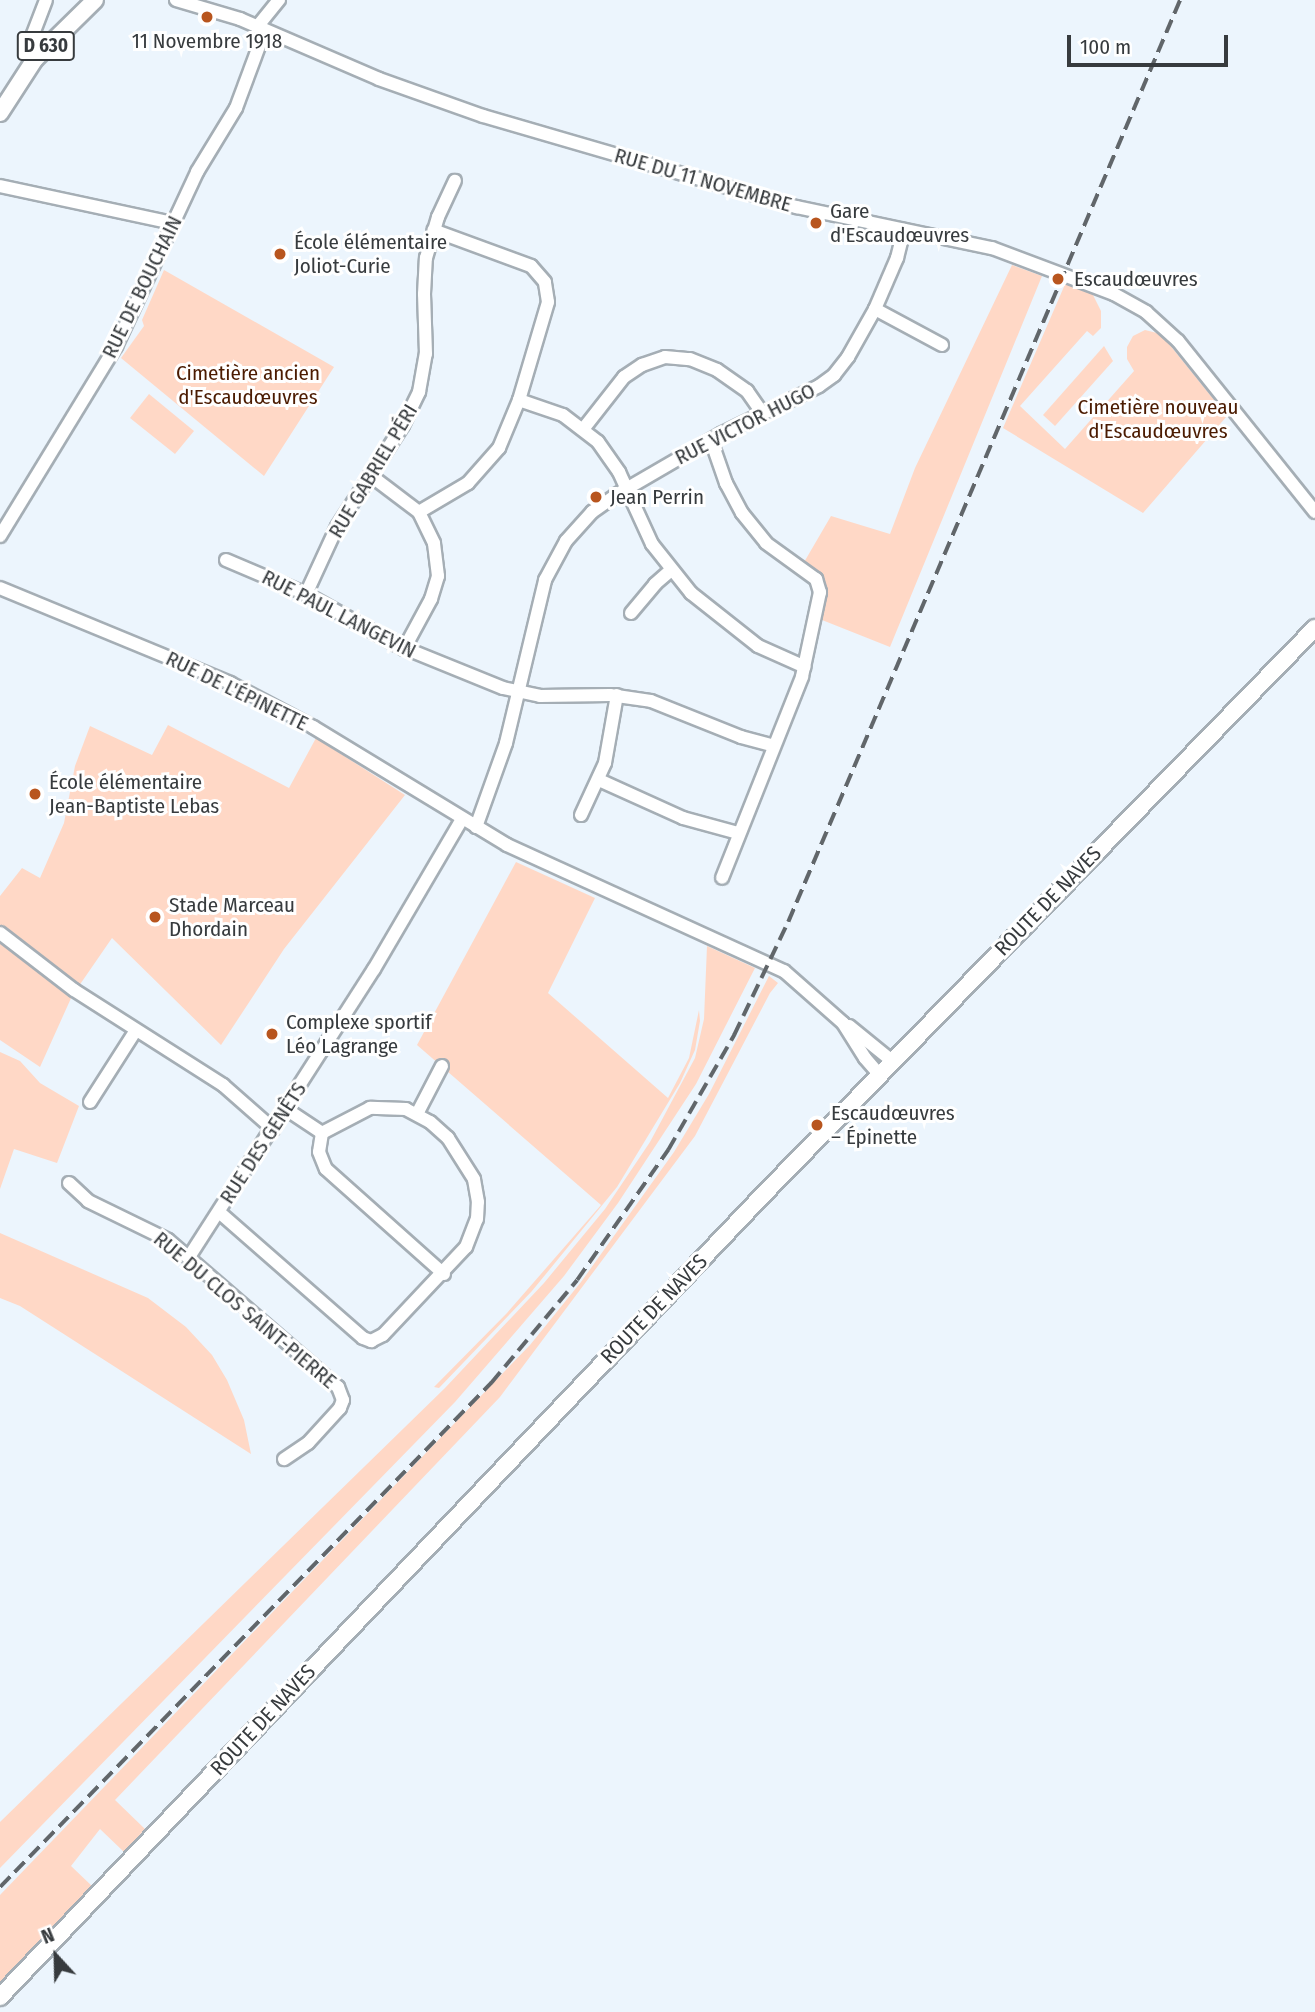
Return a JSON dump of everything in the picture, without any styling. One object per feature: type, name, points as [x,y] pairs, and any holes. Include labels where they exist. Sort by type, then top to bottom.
[{"type":"main road","name":"D 630","points":[[0,113],[21,77],[42,51],[95,0]]},
{"type":"main road","name":"ROUTE DE NAVES","points":[[0,1997],[892,1061],[1315,628]]},
{"type":"street","points":[[42,51],[33,34],[46,0]]},
{"type":"street","name":"RUE DU 11 NOVEMBRE","points":[[176,0],[261,28],[379,79],[482,116],[790,205],[992,248],[1114,294],[1146,312],[1195,361],[1315,512]]},
{"type":"street","name":"RUE DE BOUCHAIN","points":[[0,536],[116,346],[197,172],[236,108],[261,28],[279,0]]},
{"type":"street","name":"RUE GABRIEL PÉRI","points":[[306,594],[332,536],[407,417],[422,383],[426,346],[424,279],[433,230],[455,181]]},
{"type":"street","points":[[0,186],[173,223]]},
{"type":"street","points":[[419,512],[468,483],[488,463],[504,439],[546,314],[548,296],[537,270],[516,258],[433,230]]},
{"type":"street","name":"RUE VICTOR HUGO","points":[[476,827],[503,754],[542,590],[555,557],[584,519],[626,489],[711,440],[819,386],[834,375],[848,357],[875,309],[897,258],[904,230]]},
{"type":"street","points":[[875,309],[942,345]]},
{"type":"street","points":[[583,428],[624,377],[642,365],[664,357],[690,359],[716,370],[747,391],[762,414]]},
{"type":"street","points":[[519,400],[556,411],[583,428],[610,456],[647,535],[670,571],[691,593],[758,646],[805,667]]},
{"type":"street","points":[[711,440],[733,497],[754,529],[786,560],[812,575],[820,587],[805,667],[722,878]]},
{"type":"street","points":[[370,475],[419,512],[435,544],[438,576],[431,599],[404,649]]},
{"type":"street","name":"RUE PAUL LANGEVIN","points":[[226,560],[306,594],[404,649],[519,692],[548,696],[617,695],[660,704],[741,737],[774,746]]},
{"type":"street","points":[[631,613],[670,571]]},
{"type":"street","name":"RUE DE L'ÉPINETTE","points":[[0,587],[240,688],[313,726],[517,850],[775,966],[800,982],[843,1023],[892,1061]]},
{"type":"street","points":[[581,815],[599,780],[609,747],[617,695]]},
{"type":"street","points":[[599,780],[683,818],[738,833]]},
{"type":"street","name":"RUE DES GENÊTS","points":[[189,1257],[286,1109],[462,819]]},
{"type":"street","points":[[0,933],[74,990],[223,1085],[273,1129]]},
{"type":"street","name":"RUE DE L'ÉPINETTE","points":[[843,1023],[865,1058],[880,1074]]},
{"type":"street","points":[[90,1102],[136,1030]]},
{"type":"street","points":[[418,1114],[442,1066]]},
{"type":"street","points":[[219,1212],[363,1338],[371,1341],[383,1335],[444,1273],[473,1234],[477,1193],[471,1173],[443,1133],[418,1114],[391,1107],[370,1108],[322,1133]]},
{"type":"street","points":[[286,1109],[322,1133]]},
{"type":"street","points":[[322,1133],[319,1152],[326,1169],[444,1273]]},
{"type":"street","name":"RUE DU CLOS SAINT-PIERRE","points":[[69,1182],[82,1198],[156,1232],[189,1257],[341,1391],[343,1400],[340,1408],[308,1443],[284,1459]]},
{"type":"green space","points":[[1012,265],[1042,276],[890,647],[822,620],[826,583],[816,571],[803,564],[831,516],[890,534],[915,468]]},
{"type":"green space","name":"Cimetière ancien d'Escaudœuvres","points":[[164,270],[334,367],[264,476],[121,358],[144,326],[142,320]]},
{"type":"green space","name":"Cimetière nouveau d'Escaudœuvres","points":[[1066,282],[1091,291],[1101,311],[1101,328],[1093,336],[1087,331],[1020,406],[1065,449],[1134,371],[1127,359],[1127,347],[1133,336],[1145,330],[1161,334],[1227,416],[1143,513],[1003,428]]},
{"type":"green space","points":[[1104,346],[1113,361],[1055,426],[1043,415]]},
{"type":"green space","points":[[149,394],[194,431],[175,454],[130,418]]},
{"type":"green space","name":"Stade Marceau Dhordain","points":[[168,725],[289,788],[316,738],[405,795],[284,949],[221,1045],[112,938],[72,996],[40,1067],[0,1040],[0,896],[22,868],[40,878],[64,823],[75,766],[90,726],[152,755]]},
{"type":"green space","points":[[516,862],[595,898],[548,993],[668,1098],[689,1058],[699,1010],[700,1021],[695,1050],[680,1083],[617,1187],[532,1291],[439,1388],[434,1387],[507,1313],[601,1205],[417,1045]]},
{"type":"green space","points":[[707,946],[755,968],[696,1084],[618,1203],[564,1276],[455,1402],[0,1868],[0,1822],[445,1388],[544,1283],[605,1209],[650,1142],[695,1058],[704,1019]]},
{"type":"green space","points":[[769,976],[778,983],[770,993],[695,1136],[500,1397],[115,1800],[145,1829],[124,1852],[100,1829],[71,1866],[93,1887],[0,1985],[0,1895],[530,1345],[581,1282],[674,1152],[709,1094]]},
{"type":"green space","points":[[0,1052],[20,1061],[40,1083],[79,1106],[57,1163],[14,1149],[0,1189]]},
{"type":"green space","points":[[0,1233],[148,1298],[186,1327],[212,1355],[227,1380],[244,1420],[251,1454],[20,1306],[0,1298]]},
{"type":"railway","points":[[0,1887],[491,1383],[577,1280],[668,1150],[734,1035],[788,922],[1180,0]]},
{"type":"place","name":"11 Novembre 1918","points":[[207,17]]},
{"type":"place","name":"Gare d'Escaudœuvres","points":[[816,223]]},
{"type":"place","name":"École élémentaire Joliot-Curie","points":[[280,254]]},
{"type":"place","name":"Escaudœuvres","points":[[1058,279]]},
{"type":"place","name":"Jean Perrin","points":[[596,497]]},
{"type":"place","name":"École élémentaire Jean-Baptiste Lebas","points":[[35,794]]},
{"type":"place","name":"Stade Marceau Dhordain","points":[[155,917]]},
{"type":"place","name":"Complexe sportif Léo Lagrange","points":[[272,1034]]},
{"type":"place","name":"Escaudœuvres – Épinette","points":[[817,1125]]}]
